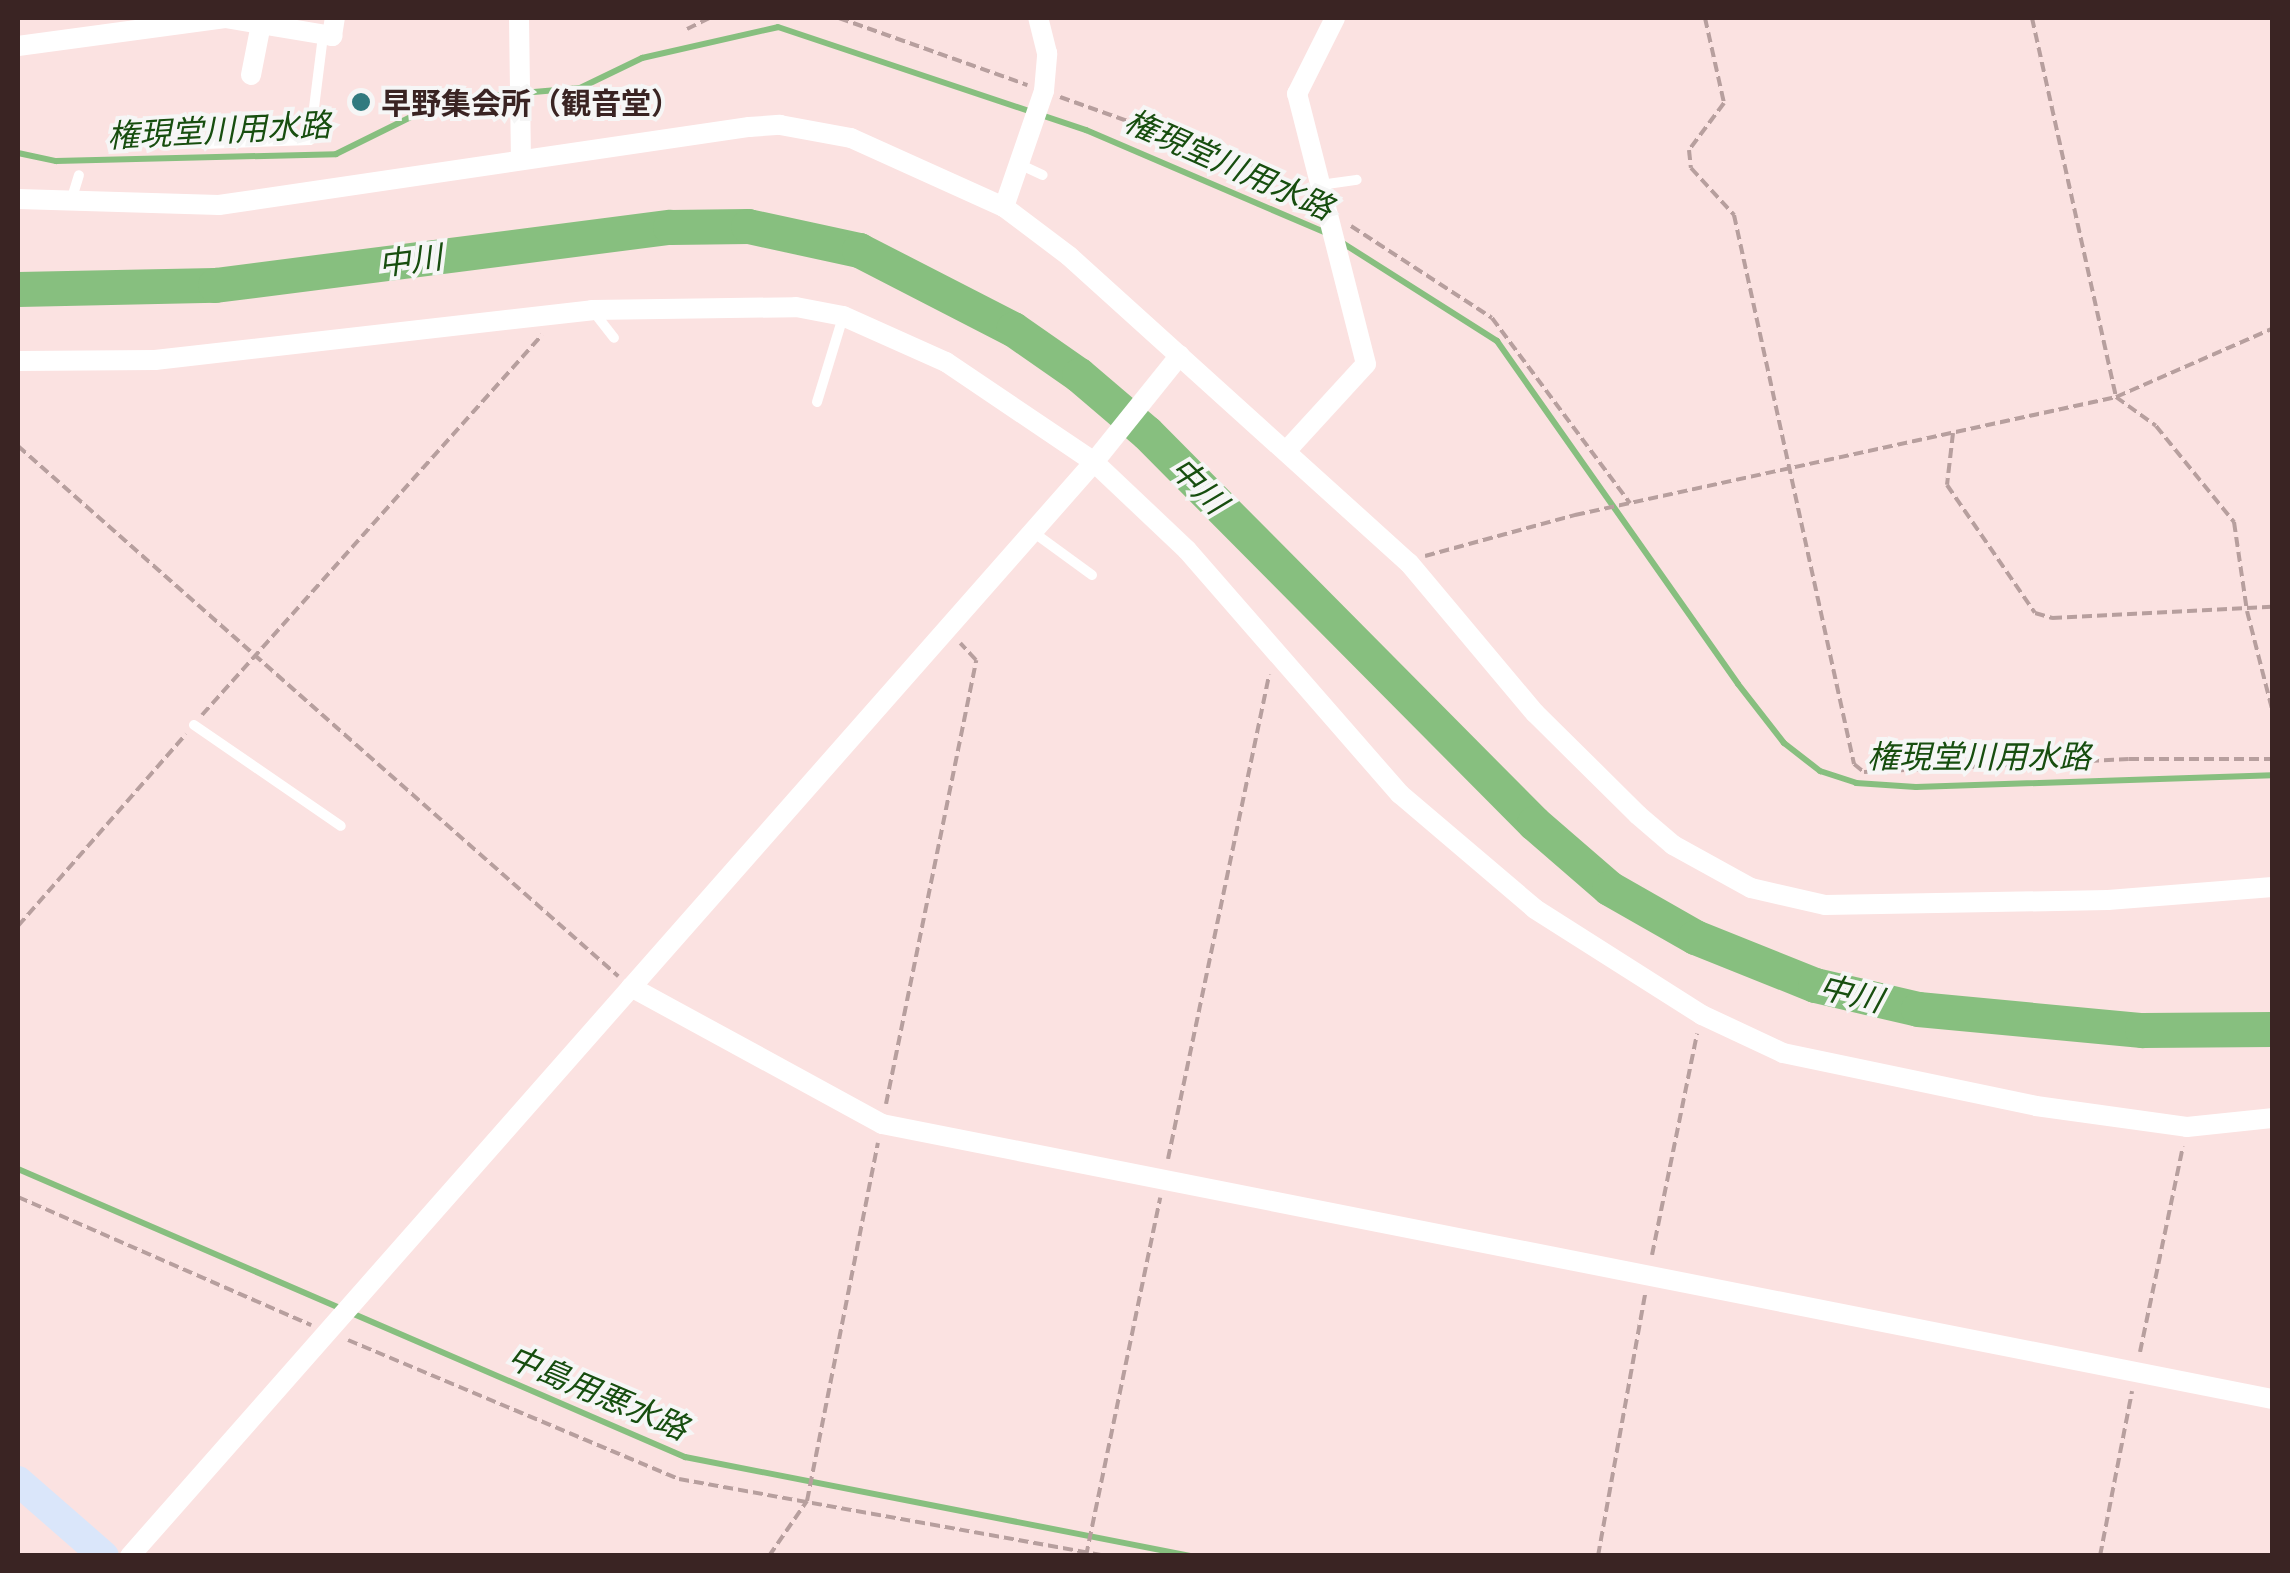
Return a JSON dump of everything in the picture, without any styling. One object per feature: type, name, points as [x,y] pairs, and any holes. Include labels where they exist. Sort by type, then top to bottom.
[{"type":"main road","points":[[18,1482],[104,1556]]},
{"type":"street","points":[[519,18],[521,160]]},
{"type":"street","points":[[1004,207],[1044,91],[1047,53],[1038,18]]},
{"type":"street","points":[[1288,449],[1366,364],[1297,94],[1335,18]]},
{"type":"street","points":[[18,46],[207,20],[329,26]]},
{"type":"street","points":[[251,74],[261,24]]},
{"type":"street","points":[[18,199],[219,205],[780,125],[851,138],[1004,207],[1176,361],[1288,449],[1409,562],[1535,712],[1638,816],[1674,846],[1751,888],[1825,904],[2108,900],[2272,887]]},
{"type":"street","points":[[18,361],[155,360],[592,310],[796,308],[843,316],[928,351],[1099,456],[1187,550],[1400,794],[1454,843],[1607,960],[1702,1015],[1783,1054],[2036,1106],[2186,1127],[2272,1118]]},
{"type":"street","points":[[130,1556],[1099,456],[1176,361]]},
{"type":"street","points":[[631,987],[882,1124],[2272,1399]]},
{"type":"lane","points":[[204,144],[310,140],[329,26]]},
{"type":"lane","points":[[1019,164],[1043,175]]},
{"type":"lane","points":[[71,201],[78,174]]},
{"type":"lane","points":[[1320,185],[1357,180]]},
{"type":"lane","points":[[592,310],[614,338]]},
{"type":"lane","points":[[817,402],[843,316]]},
{"type":"lane","points":[[1032,532],[1092,575]]},
{"type":"lane","points":[[194,725],[341,826]]},
{"type":"path","points":[[687,28],[710,18]]},
{"type":"path","points":[[839,18],[1254,166],[1326,208],[1492,318],[1630,503]]},
{"type":"path","points":[[1705,18],[1724,102],[1689,150],[1691,168],[1734,216],[1786,469],[1854,764],[1864,772],[2129,759],[2272,760]]},
{"type":"path","points":[[2032,18],[2116,397],[2156,426],[2234,522],[2247,611],[2272,709]]},
{"type":"path","points":[[18,926],[510,365],[565,313]]},
{"type":"path","points":[[1409,562],[1630,503],[2116,397],[2272,329]]},
{"type":"path","points":[[1953,433],[1947,484],[2035,613],[2052,618],[2272,607]]},
{"type":"path","points":[[18,446],[631,987]]},
{"type":"path","points":[[769,1556],[807,1500],[976,660],[947,629]]},
{"type":"path","points":[[1086,1553],[1274,649]]},
{"type":"path","points":[[2100,1556],[2186,1127]]},
{"type":"path","points":[[18,1197],[679,1479],[1109,1556]]},
{"type":"waterway","name":"権現堂川用水路","points":[[18,153],[56,161],[336,154],[415,115],[499,95],[580,88],[642,58],[778,27],[1086,130],[1326,233]]},
{"type":"waterway","name":"中川","points":[[18,289],[215,285],[670,227],[748,226],[859,250],[1013,329],[1079,375],[1147,433],[1534,823],[1609,888],[1695,937],[1815,985],[1918,1009],[2142,1030],[2272,1029]]},
{"type":"waterway","name":"権現堂川用水路","points":[[1341,242],[1497,341],[1738,684],[1784,743],[1820,771],[1856,783],[1916,787],[2272,775]]},
{"type":"waterway","name":"中島用悪水路","points":[[18,1169],[685,1457],[1191,1556]]},
{"type":"place","name":"早野集会所（観音堂）","points":[[361,102]]}]
